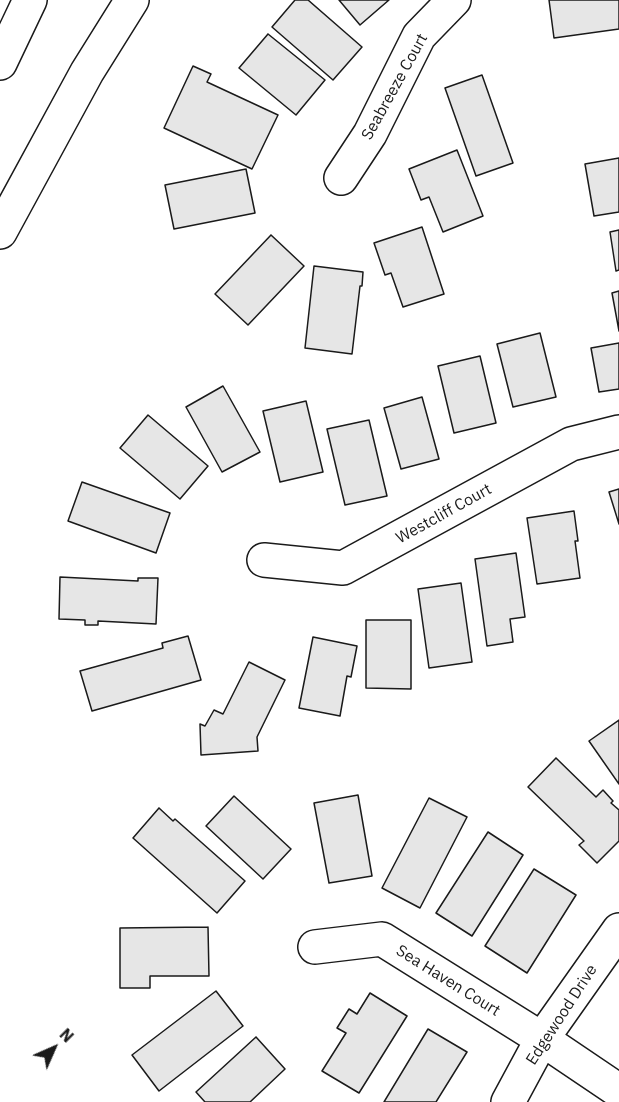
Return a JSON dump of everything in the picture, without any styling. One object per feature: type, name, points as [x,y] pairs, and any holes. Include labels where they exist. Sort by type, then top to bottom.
[{"type":"main road","points":[[0,63],[30,0]]},
{"type":"main road","points":[[0,232],[82,81],[132,0]]},
{"type":"main road","name":"Seabreeze Court","points":[[341,178],[370,134],[419,36],[453,0]]},
{"type":"main road","name":"Westcliff Court","points":[[264,560],[343,568],[571,444],[619,432]]},
{"type":"main road","name":"Edgewood Drive","points":[[508,1102],[542,1039],[619,930]]},
{"type":"main road","name":"Sea Haven Court","points":[[315,947],[382,939],[542,1039],[619,1091]]},
{"type":"building","points":[[295,0],[308,0],[362,47],[333,80],[272,27]]},
{"type":"building","points":[[339,0],[389,0],[360,25]]},
{"type":"building","points":[[549,0],[619,0],[619,29],[554,38]]},
{"type":"building","points":[[268,34],[325,80],[296,115],[239,68]]},
{"type":"building","points":[[193,66],[211,74],[207,82],[278,115],[252,169],[164,128]]},
{"type":"building","points":[[482,75],[513,163],[476,176],[445,88]]},
{"type":"building","points":[[457,150],[483,216],[443,232],[429,197],[421,200],[409,169]]},
{"type":"building","points":[[619,158],[619,212],[594,216],[585,164]]},
{"type":"building","points":[[246,169],[255,213],[174,229],[165,185]]},
{"type":"building","points":[[422,227],[444,294],[403,307],[391,273],[385,275],[374,243]]},
{"type":"building","points":[[619,230],[619,270],[616,271],[610,232]]},
{"type":"building","points":[[271,235],[304,266],[248,325],[215,294]]},
{"type":"building","points":[[314,266],[363,272],[352,354],[305,348]]},
{"type":"building","points":[[619,291],[619,331],[612,293]]},
{"type":"building","points":[[540,333],[556,397],[513,407],[497,344]]},
{"type":"building","points":[[619,343],[619,389],[599,392],[591,348]]},
{"type":"building","points":[[480,356],[496,423],[454,433],[438,366]]},
{"type":"building","points":[[223,386],[260,452],[222,472],[186,407]]},
{"type":"building","points":[[422,397],[439,459],[401,469],[384,408]]},
{"type":"building","points":[[306,401],[323,472],[280,482],[263,411]]},
{"type":"building","points":[[148,415],[208,466],[180,499],[120,448]]},
{"type":"building","points":[[369,420],[387,496],[345,505],[327,429]]},
{"type":"building","points":[[82,482],[170,513],[156,553],[68,521]]},
{"type":"building","points":[[619,489],[619,524],[609,492]]},
{"type":"building","points":[[574,511],[580,578],[537,584],[527,518]]},
{"type":"building","points":[[516,553],[525,617],[510,619],[513,642],[487,646],[475,559]]},
{"type":"building","points":[[60,577],[138,581],[138,578],[158,578],[156,624],[98,621],[98,625],[85,625],[85,620],[59,619]]},
{"type":"building","points":[[461,583],[472,662],[429,668],[418,589]]},
{"type":"building","points":[[366,620],[411,620],[411,689],[366,688]]},
{"type":"building","points":[[188,636],[201,680],[92,711],[80,671],[163,648],[162,643]]},
{"type":"building","points":[[313,637],[357,646],[351,677],[347,676],[340,716],[299,708]]},
{"type":"building","points":[[249,662],[285,680],[257,737],[258,751],[201,755],[200,724],[205,726],[214,710],[223,714]]},
{"type":"building","points":[[619,720],[619,784],[589,741]]},
{"type":"building","points":[[556,758],[596,797],[603,790],[613,801],[611,803],[619,810],[619,841],[597,863],[579,845],[584,841],[528,787]]},
{"type":"building","points":[[358,795],[372,876],[329,883],[314,803]]},
{"type":"building","points":[[234,796],[291,849],[263,879],[206,826]]},
{"type":"building","points":[[429,798],[467,817],[420,908],[382,888]]},
{"type":"building","points":[[159,808],[173,821],[175,819],[245,881],[217,913],[133,838]]},
{"type":"building","points":[[488,832],[523,855],[472,936],[436,913]]},
{"type":"building","points":[[534,869],[576,895],[527,973],[485,946]]},
{"type":"building","points":[[208,927],[209,976],[150,976],[150,988],[120,988],[120,928]]},
{"type":"building","points":[[216,991],[243,1026],[159,1091],[132,1055]]},
{"type":"building","points":[[370,993],[407,1016],[359,1093],[322,1071],[346,1033],[337,1028],[349,1009],[357,1014]]},
{"type":"building","points":[[428,1029],[467,1052],[436,1102],[384,1102]]},
{"type":"building","points":[[256,1037],[285,1069],[250,1102],[205,1102],[196,1092]]}]
